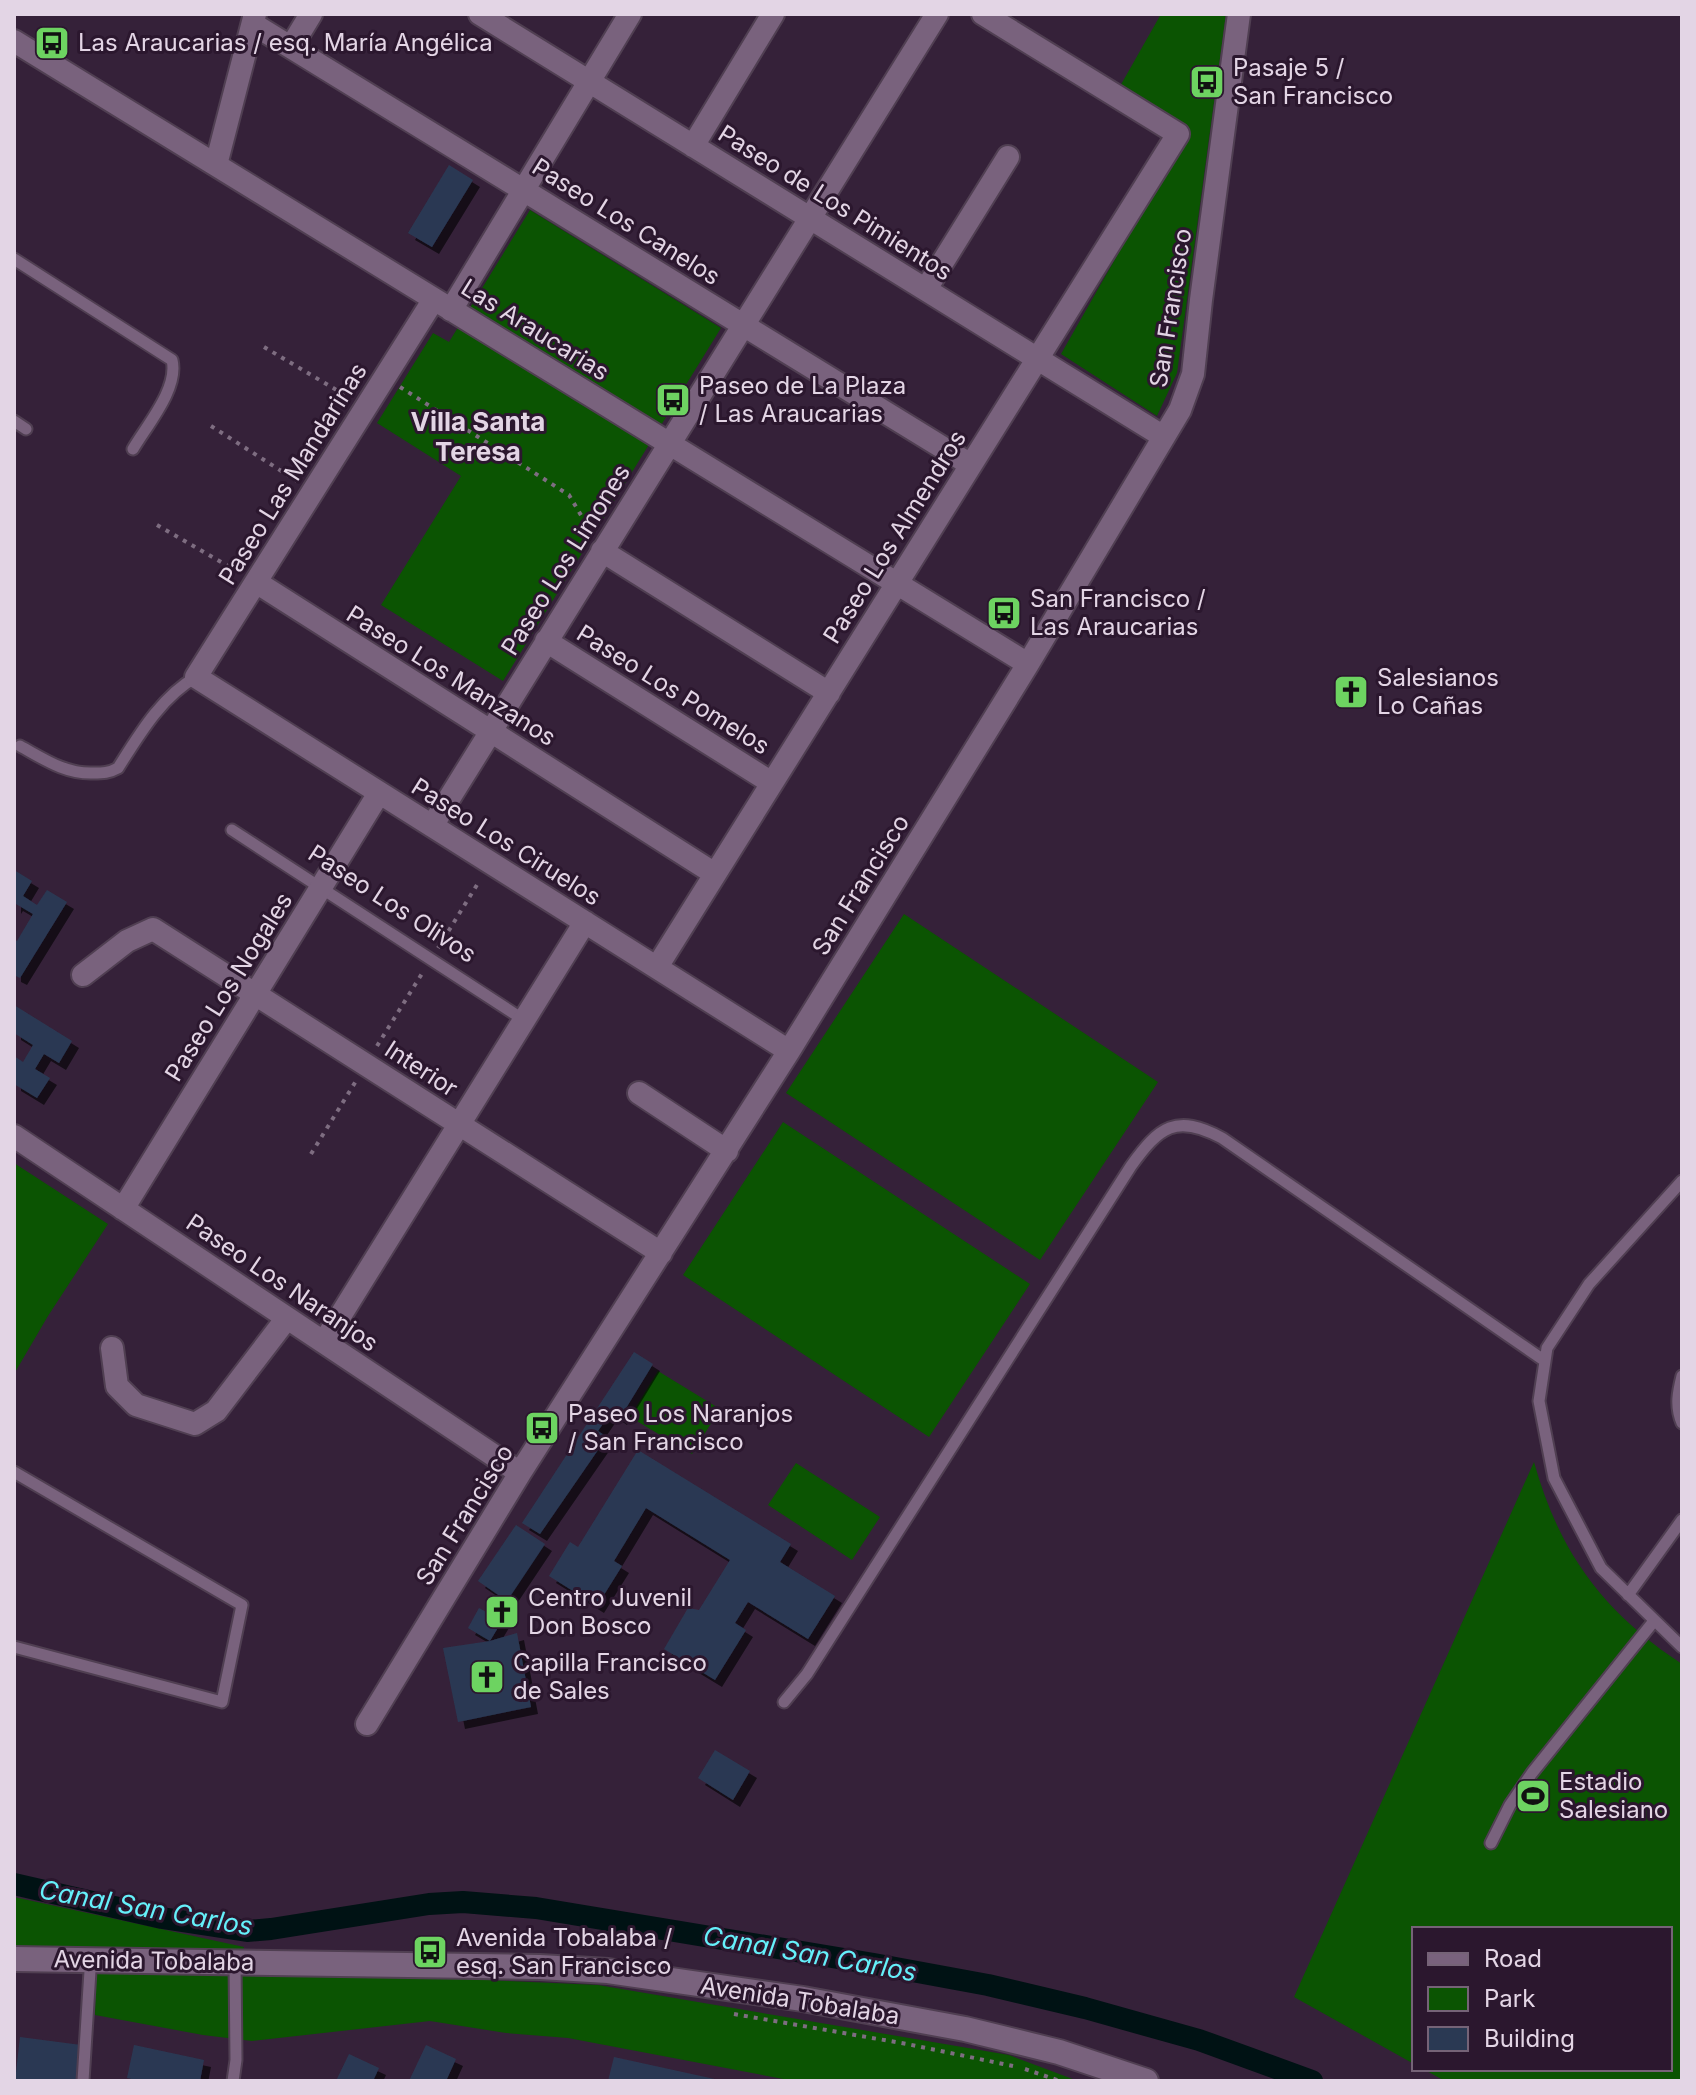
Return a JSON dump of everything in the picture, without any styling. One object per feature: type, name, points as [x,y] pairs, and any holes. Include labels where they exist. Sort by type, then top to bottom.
[{"type":"main road","name":"Avenida Tobalaba","points":[[14,1959],[540,1967],[608,1971],[803,1999],[989,2034],[1059,2052],[1146,2081]]},
{"type":"street","points":[[291,47],[311,14]]},
{"type":"street","name":"Paseo de Los Pimientos","points":[[480,14],[1164,437]]},
{"type":"street","name":"Paseo Las Mandarinas","points":[[196,677],[385,378],[443,305],[523,190],[630,14]]},
{"type":"street","points":[[693,146],[773,14]]},
{"type":"street","name":"Paseo Los Limones","points":[[432,826],[937,14]]},
{"type":"street","name":"Paseo Los Almendros","points":[[657,967],[1178,134],[983,14]]},
{"type":"street","name":"San Francisco","points":[[367,1724],[520,1473],[789,1051],[1028,664],[1180,410],[1193,374],[1239,14]]},
{"type":"street","points":[[216,165],[254,19]]},
{"type":"street","name":"Paseo Los Canelos","points":[[254,19],[291,47],[971,465]]},
{"type":"street","name":"Las Araucarias","points":[[14,41],[1028,664]]},
{"type":"street","points":[[926,289],[1008,157]]},
{"type":"street","points":[[602,551],[829,693]]},
{"type":"street","name":"Paseo Los Manzanos","points":[[256,582],[715,874]]},
{"type":"street","name":"Paseo Los Pomelos","points":[[546,641],[772,783]]},
{"type":"street","name":"Paseo Los Ciruelos","points":[[196,677],[789,1051]]},
{"type":"street","name":"Paseo Los Nogales","points":[[123,1209],[379,793]]},
{"type":"street","points":[[324,1342],[585,922]]},
{"type":"street","name":"Interior","points":[[83,975],[127,941],[153,929],[661,1253]]},
{"type":"street","points":[[639,1093],[727,1151]]},
{"type":"street","name":"Paseo Los Naranjos","points":[[14,1136],[520,1473]]},
{"type":"street","points":[[112,1348],[117,1386],[136,1405],[195,1424],[216,1411],[287,1318]]},
{"type":"lane","points":[[14,259],[172,360],[172,384],[133,449]]},
{"type":"lane","points":[[14,421],[26,429]]},
{"type":"lane","points":[[20,746],[64,770],[80,774],[110,773],[118,768],[158,709],[183,684],[196,677]]},
{"type":"lane","name":"Paseo Los Olivos","points":[[232,830],[524,1020]]},
{"type":"lane","points":[[784,1702],[807,1674],[1131,1166],[1159,1133],[1187,1124],[1204,1128],[1222,1138],[1545,1361]]},
{"type":"lane","points":[[1682,1181],[1589,1284],[1547,1348],[1539,1401],[1554,1478],[1601,1568],[1682,1647]]},
{"type":"lane","points":[[1682,1376],[1677,1398],[1682,1423]]},
{"type":"lane","points":[[14,1472],[242,1605],[222,1702],[14,1647]]},
{"type":"lane","points":[[1628,1595],[1682,1520]]},
{"type":"lane","points":[[1491,1843],[1510,1805],[1532,1773],[1654,1621]]},
{"type":"lane","points":[[233,2081],[236,2060],[235,1962]]},
{"type":"lane","points":[[83,2081],[90,1971]]},
{"type":"path","points":[[264,347],[365,408]]},
{"type":"path","points":[[385,378],[569,495],[602,551]]},
{"type":"path","points":[[211,426],[313,492]]},
{"type":"path","points":[[157,525],[256,582]]},
{"type":"path","points":[[311,1154],[491,863]]},
{"type":"path","points":[[721,2012],[1025,2068],[1060,2081]]},
{"type":"green space","points":[[1161,14],[1226,14],[1177,373],[1157,416],[1061,354],[1188,131],[1119,88]]},
{"type":"green space","points":[[530,210],[721,328],[503,681],[381,605],[461,476],[377,423],[433,333],[449,342]]},
{"type":"green space","points":[[904,914],[1158,1082],[1040,1260],[786,1093]]},
{"type":"green space","points":[[783,1122],[1030,1284],[929,1437],[683,1275]]},
{"type":"green space","points":[[14,1163],[108,1224],[14,1374]]},
{"type":"green space","points":[[658,1371],[720,1409],[692,1454],[630,1417]]},
{"type":"green space","name":"Estadio Salesiano","points":[[1534,1462],[1557,1524],[1588,1577],[1629,1623],[1682,1664],[1682,2081],[1445,2081],[1427,2071],[1672,2071],[1672,1927],[1412,1927],[1412,2063],[1294,1997]]},
{"type":"green space","points":[[796,1463],[880,1517],[852,1560],[768,1505]]},
{"type":"green space","points":[[14,1897],[244,1947],[242,1953],[14,1951]]},
{"type":"green space","points":[[96,1971],[598,1985],[1009,2055],[1078,2081],[794,2081],[568,2038],[506,2033],[430,2021],[252,2041],[95,2015]]},
{"type":"building","points":[[449,165],[473,180],[432,247],[408,233]]},
{"type":"building","points":[[14,870],[32,881],[23,896],[37,905],[47,890],[67,902],[20,978],[14,975],[14,939],[17,941],[33,914],[16,904],[14,907]]},
{"type":"building","points":[[14,1005],[72,1041],[59,1063],[44,1054],[35,1069],[50,1078],[37,1098],[14,1084],[14,1056],[23,1062],[33,1045],[14,1033]]},
{"type":"building","points":[[634,1352],[653,1364],[620,1418],[611,1412],[598,1431],[607,1437],[540,1534],[522,1523]]},
{"type":"building","name":"Centro Juvenil Don Bosco","points":[[638,1450],[791,1544],[780,1562],[835,1596],[808,1639],[748,1602],[735,1623],[746,1630],[715,1680],[664,1649],[688,1608],[699,1610],[730,1560],[646,1508],[614,1561],[622,1566],[597,1606],[549,1576],[570,1542],[578,1547]]},
{"type":"building","points":[[516,1525],[545,1544],[507,1601],[478,1581]]},
{"type":"building","points":[[479,1608],[502,1621],[490,1641],[468,1628]]},
{"type":"building","name":"Capilla Francisco de Sales","points":[[517,1633],[531,1707],[458,1722],[443,1648],[490,1641]]},
{"type":"building","points":[[715,1750],[750,1771],[733,1800],[698,1778]]},
{"type":"building","points":[[20,2037],[81,2045],[76,2081],[15,2081]]},
{"type":"building","points":[[134,2045],[204,2060],[200,2081],[141,2081],[127,2078]]},
{"type":"building","points":[[426,2045],[456,2059],[446,2081],[409,2081]]},
{"type":"building","points":[[349,2054],[379,2068],[373,2081],[336,2081]]},
{"type":"building","points":[[614,2057],[719,2080],[719,2081],[608,2081]]},
{"type":"waterway","name":"Canal San Carlos","points":[[14,1884],[162,1918],[247,1931],[429,1904],[463,1902],[536,1908],[988,1985],[1199,2040],[1312,2081]]},
{"type":"place","name":"Las Araucarias / esq. María Angélica","points":[[52,43]]},
{"type":"place","name":"Pasaje 5 / San Francisco","points":[[1207,82]]},
{"type":"place","name":"Paseo de La Plaza / Las Araucarias","points":[[673,400]]},
{"type":"place","name":"San Francisco / Las Araucarias","points":[[1004,613]]},
{"type":"place","name":"Salesianos Lo Cañas","points":[[1351,692]]},
{"type":"place","name":"Paseo Los Naranjos / San Francisco","points":[[542,1428]]},
{"type":"place","name":"Centro Juvenil Don Bosco","points":[[502,1612]]},
{"type":"place","name":"Capilla Francisco de Sales","points":[[487,1677]]},
{"type":"place","name":"Estadio Salesiano","points":[[1533,1796]]},
{"type":"place","name":"Avenida Tobalaba / esq. San Francisco","points":[[430,1952]]},
{"type":"district","name":"Villa Santa Teresa","points":[[478,437]]}]
